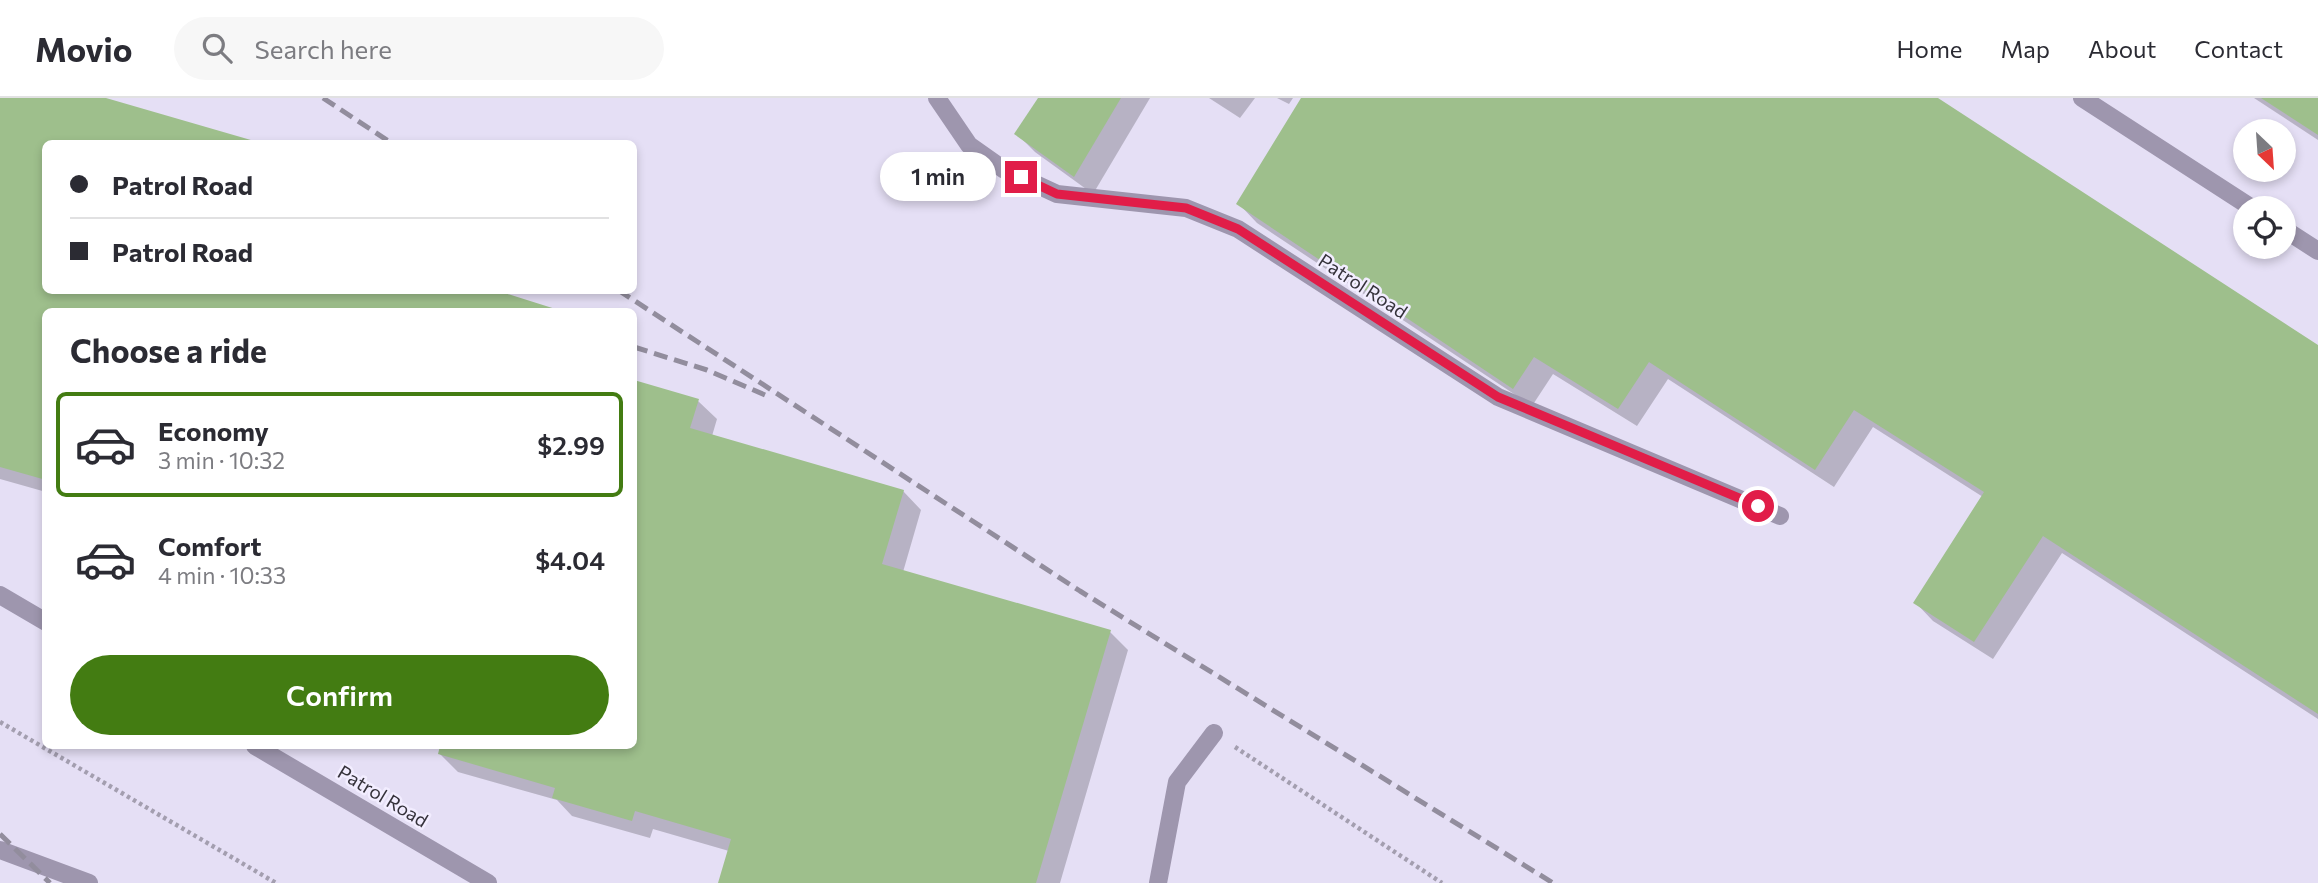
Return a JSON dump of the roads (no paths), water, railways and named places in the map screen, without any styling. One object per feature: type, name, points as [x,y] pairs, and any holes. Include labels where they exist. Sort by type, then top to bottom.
[{"type":"lane","name":"Patrol Road","points":[[937,98],[969,145],[1003,169],[1057,194],[1186,208],[1238,229],[1498,397],[1780,516]]},
{"type":"lane","points":[[2082,98],[2233,196]]},
{"type":"lane","points":[[2296,237],[2318,251]]},
{"type":"lane","points":[[0,595],[42,620]]},
{"type":"lane","points":[[1158,883],[1177,782],[1214,733]]},
{"type":"lane","name":"Patrol Road","points":[[260,749],[488,883]]},
{"type":"lane","points":[[0,850],[89,883]]},
{"type":"railway","points":[[323,98],[387,140]]},
{"type":"railway","points":[[624,294],[1080,591],[1553,883]]},
{"type":"railway","points":[[637,348],[707,370],[765,395]]},
{"type":"railway","points":[[0,834],[50,883]]}]
